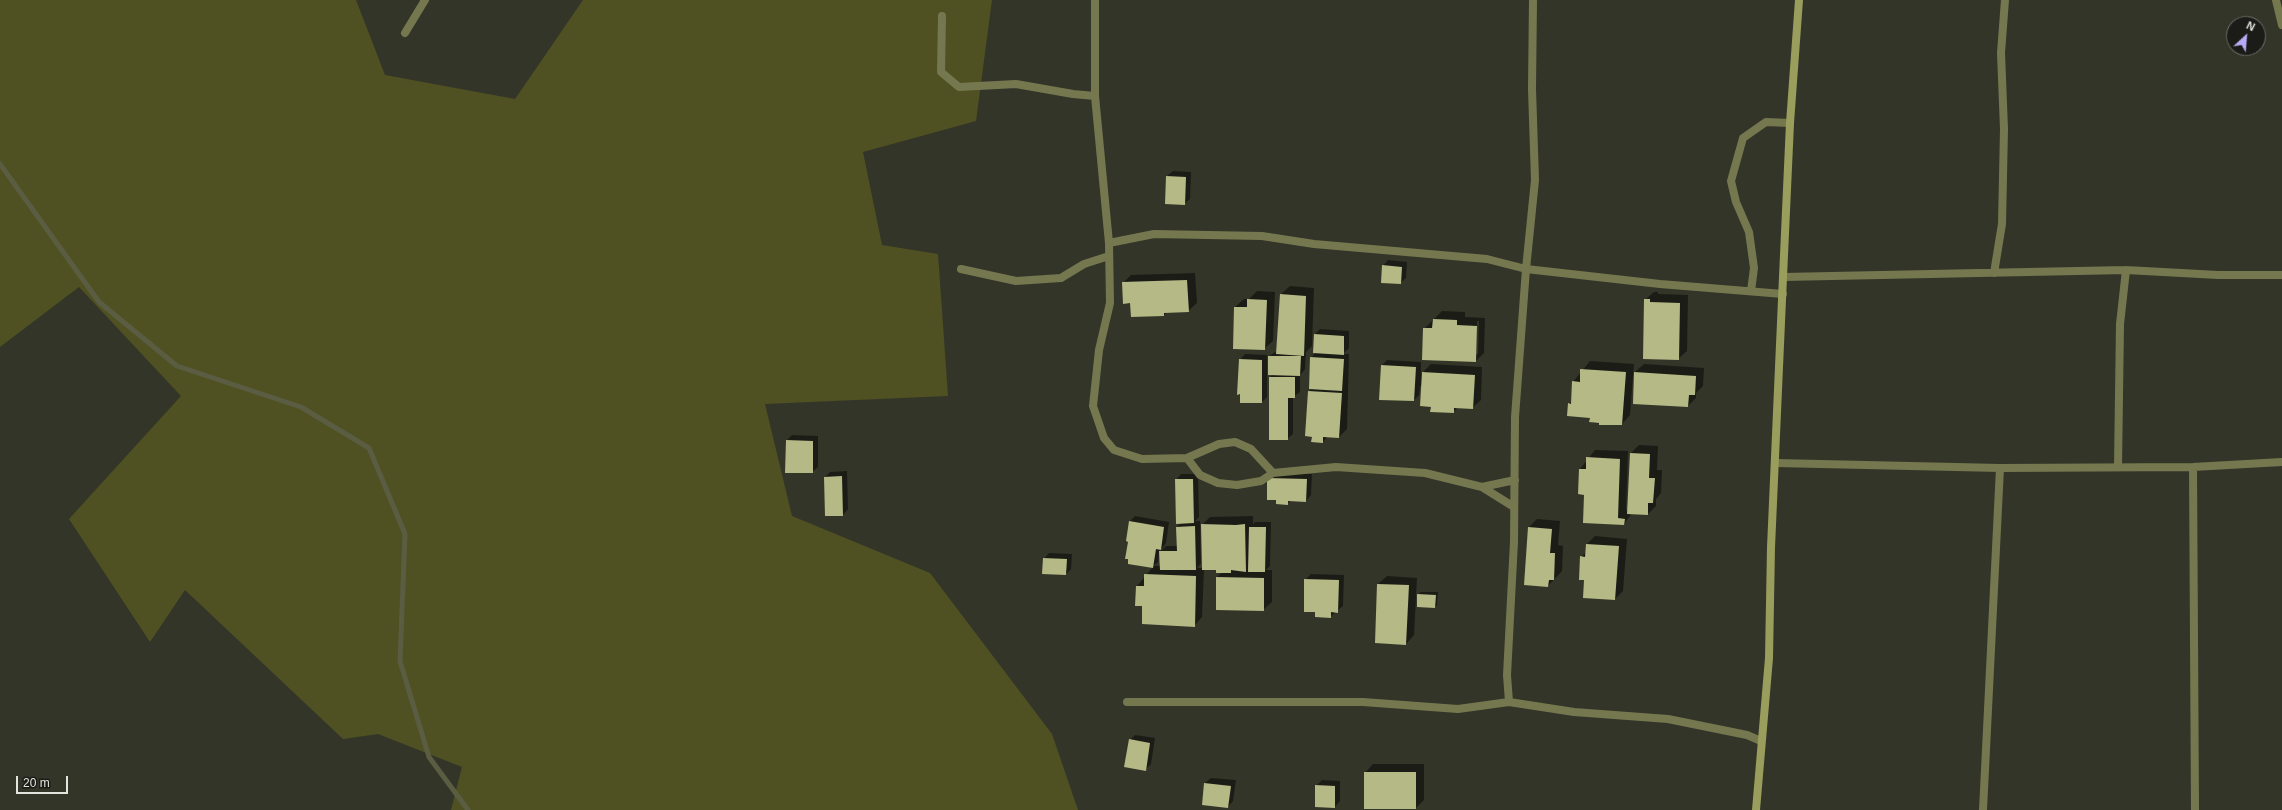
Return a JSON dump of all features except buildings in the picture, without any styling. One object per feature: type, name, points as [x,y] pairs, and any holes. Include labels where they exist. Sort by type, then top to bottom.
[{"type":"street","points":[[405,33],[425,0]]},
{"type":"street","points":[[1095,0],[1095,96],[1109,243],[1110,303],[1099,350],[1093,406],[1104,438],[1114,450],[1142,459],[1187,458],[1219,444],[1235,442],[1251,449],[1273,473]]},
{"type":"street","points":[[1509,702],[1507,676],[1514,542],[1514,417],[1534,180],[1532,90],[1533,0]]},
{"type":"street","points":[[1756,810],[1768,658],[1771,547],[1776,463],[1790,123],[1799,0]]},
{"type":"street","points":[[1994,273],[2002,224],[2004,129],[2001,53],[2005,0]]},
{"type":"street","points":[[2276,0],[2282,25]]},
{"type":"street","points":[[942,16],[941,72],[959,87],[1016,84],[1072,94],[1095,96]]},
{"type":"street","points":[[1751,291],[1754,268],[1749,232],[1736,202],[1731,181],[1744,138],[1766,122],[1790,123]]},
{"type":"street","points":[[1109,243],[1154,234],[1262,236],[1314,244],[1487,259],[1526,269],[1660,284],[1783,294]]},
{"type":"street","points":[[961,269],[1016,281],[1061,278],[1084,264],[1109,256]]},
{"type":"street","points":[[1783,277],[2126,270],[2218,275],[2282,275]]},
{"type":"street","points":[[2118,467],[2120,324],[2126,270]]},
{"type":"street","points":[[1187,458],[1200,475],[1218,484],[1237,485],[1261,481],[1273,473],[1336,467],[1425,473],[1482,487],[1514,507]]},
{"type":"street","points":[[1776,463],[2000,468],[2193,466],[2282,462]]},
{"type":"street","points":[[2193,466],[2195,810]]},
{"type":"street","points":[[1983,810],[2000,468]]},
{"type":"street","points":[[1482,487],[1515,480]]},
{"type":"street","points":[[1127,702],[1363,702],[1458,708],[1509,702],[1574,712],[1668,719],[1748,735],[1761,741]]},
{"type":"green space","points":[[0,0],[356,0],[385,75],[515,99],[583,0],[992,0],[976,121],[863,152],[882,245],[938,254],[948,396],[765,404],[792,516],[930,573],[1052,734],[1078,810],[451,810],[462,767],[378,734],[343,739],[185,590],[150,642],[69,519],[181,396],[79,287],[0,347]]},
{"type":"waterway","points":[[0,164],[99,302],[177,366],[301,407],[369,448],[405,534],[400,661],[429,757],[468,810]]}]
